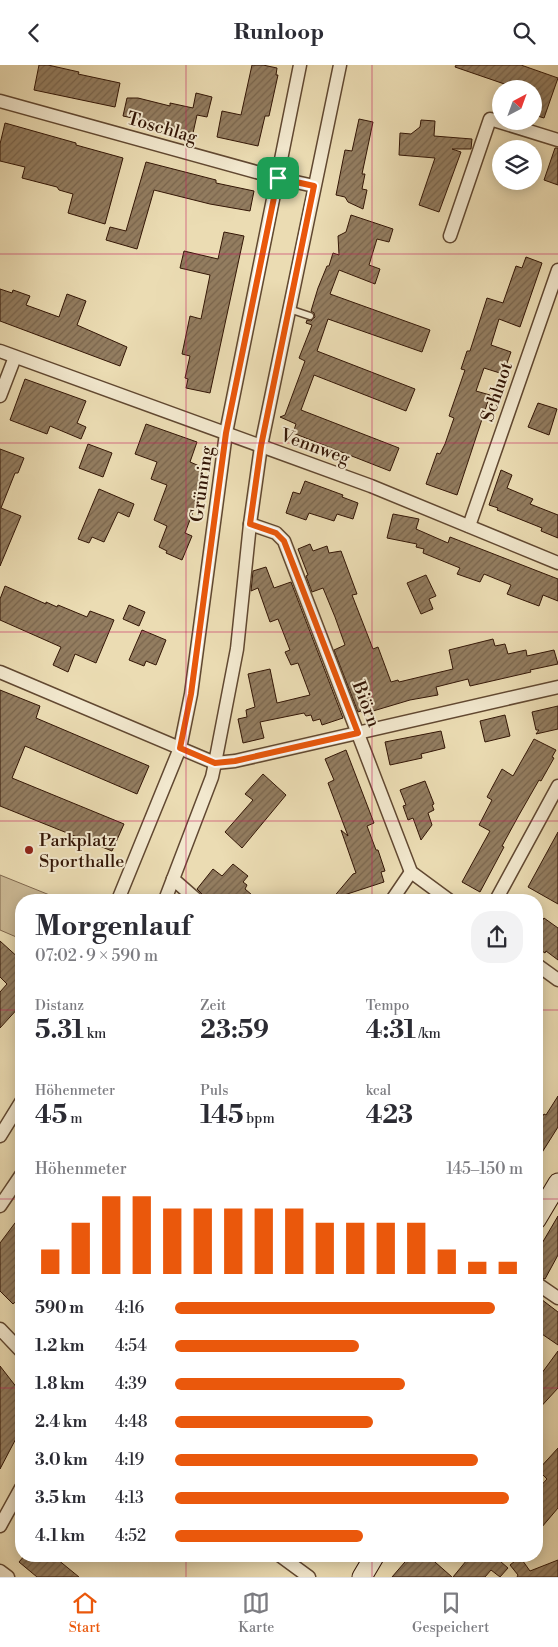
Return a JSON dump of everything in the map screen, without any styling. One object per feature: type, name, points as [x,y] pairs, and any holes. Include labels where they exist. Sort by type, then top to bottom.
[{"type":"street","name":"Grünring","points":[[120,894],[180,748],[191,694],[226,433],[300,65]]},
{"type":"street","points":[[167,894],[212,777],[215,763],[237,649],[250,524],[261,446],[340,65]]},
{"type":"street","name":"Toschlag","points":[[0,101],[278,178],[314,186]]},
{"type":"street","points":[[450,236],[490,119],[558,140]]},
{"type":"street","name":"Schluot","points":[[469,526],[558,270]]},
{"type":"street","name":"Vennweg","points":[[0,351],[371,486],[558,563]]},
{"type":"street","points":[[0,396],[15,357]]},
{"type":"street","name":"Biörn","points":[[250,524],[276,533],[284,541],[411,872]]},
{"type":"street","points":[[0,672],[215,763],[235,761],[558,687]]},
{"type":"street","points":[[499,894],[558,786]]},
{"type":"street","points":[[396,894],[411,872],[441,894]]},
{"type":"street","points":[[172,879],[190,894]]},
{"type":"street","points":[[543,969],[558,980]]},
{"type":"street","points":[[0,1136],[15,1112]]},
{"type":"street","points":[[543,1208],[558,1183]]},
{"type":"street","points":[[0,1207],[15,1184]]},
{"type":"street","points":[[543,1288],[558,1298]]},
{"type":"street","points":[[0,1329],[15,1345]]},
{"type":"street","points":[[0,1526],[15,1500]]},
{"type":"street","points":[[289,1562],[309,1577]]},
{"type":"street","points":[[362,1577],[371,1562]]},
{"type":"street","points":[[0,1571],[8,1577]]},
{"type":"lane","points":[[289,309],[310,316]]},
{"type":"shaded area","points":[[0,875],[47,894],[15,894],[15,936],[0,930]]},
{"type":"building","points":[[39,65],[48,65],[120,83],[115,107],[34,90]]},
{"type":"building","points":[[252,65],[277,68],[276,75],[278,75],[269,116],[265,116],[258,146],[217,137],[222,111],[241,115]]},
{"type":"building","points":[[456,65],[521,65],[558,78],[544,118],[542,117],[542,80],[493,80],[455,67]]},
{"type":"building","points":[[196,93],[212,97],[207,117],[197,115],[193,133],[123,116],[127,98],[138,98],[170,106],[170,103],[193,108]]},
{"type":"building","points":[[359,119],[373,122],[362,174],[365,174],[362,189],[367,190],[363,209],[348,202],[345,197],[336,195],[345,150],[352,151]]},
{"type":"building","points":[[421,120],[435,121],[434,136],[472,139],[471,149],[452,149],[461,152],[439,212],[419,205],[435,158],[399,155],[400,133],[411,134],[420,127]]},
{"type":"building","points":[[5,123],[123,158],[105,224],[68,213],[73,194],[59,190],[57,187],[22,178],[25,167],[0,161],[0,144]]},
{"type":"building","points":[[555,148],[558,148],[558,185],[544,180]]},
{"type":"building","points":[[146,162],[216,180],[216,183],[254,191],[250,211],[210,204],[154,190],[137,249],[106,240],[110,227],[126,231]]},
{"type":"building","points":[[351,215],[393,229],[389,242],[377,239],[369,265],[380,269],[375,284],[339,270],[330,294],[430,330],[422,352],[328,319],[317,351],[415,389],[406,411],[314,375],[301,410],[399,448],[390,471],[293,433],[296,424],[280,417],[285,415],[305,361],[299,358],[312,325],[306,323],[307,320],[311,321],[315,317],[311,311],[318,288],[333,253],[339,255],[338,236],[346,232]]},
{"type":"building","points":[[224,232],[244,236],[210,393],[186,388],[188,379],[185,378],[190,356],[182,354],[190,316],[201,319],[210,275],[180,268],[184,251],[218,259]]},
{"type":"building","points":[[526,257],[542,263],[520,327],[499,319],[491,345],[511,352],[503,374],[484,368],[476,391],[490,395],[457,495],[426,484],[437,453],[440,454],[445,444],[454,418],[449,416],[465,370],[461,369],[467,351],[470,351],[487,298],[503,303],[516,266],[522,268]]},
{"type":"building","points":[[0,289],[12,293],[13,290],[30,296],[26,305],[59,317],[67,294],[86,301],[77,325],[127,347],[120,366],[0,321]]},
{"type":"building","points":[[25,379],[86,401],[77,423],[86,427],[81,439],[50,426],[47,434],[10,420]]},
{"type":"building","points":[[538,403],[557,409],[549,435],[528,427]]},
{"type":"building","points":[[146,424],[197,442],[190,462],[204,468],[195,495],[199,496],[185,533],[192,536],[182,560],[166,553],[167,551],[159,547],[167,526],[154,520],[167,485],[151,479],[157,462],[135,454]]},
{"type":"building","points":[[88,444],[112,453],[103,477],[79,468]]},
{"type":"building","points":[[0,449],[24,458],[18,473],[15,473],[1,508],[21,516],[0,566]]},
{"type":"building","points":[[501,470],[512,475],[507,488],[533,499],[530,504],[558,515],[558,538],[541,531],[542,528],[489,505]]},
{"type":"building","points":[[305,481],[343,495],[342,497],[358,503],[353,519],[337,514],[334,521],[309,513],[306,520],[286,513],[293,492],[300,494]]},
{"type":"building","points":[[99,489],[134,504],[129,517],[118,512],[104,542],[92,537],[89,543],[78,539]]},
{"type":"building","points":[[393,514],[419,519],[416,529],[448,543],[450,537],[558,579],[558,601],[543,595],[539,606],[507,594],[511,585],[484,574],[480,582],[457,574],[460,568],[423,553],[424,549],[416,547],[417,544],[387,538]]},
{"type":"building","points":[[310,544],[313,551],[327,546],[329,553],[341,551],[357,594],[352,595],[373,649],[378,647],[391,682],[398,680],[399,682],[453,669],[449,650],[493,639],[495,646],[505,644],[508,654],[526,650],[527,656],[554,650],[558,664],[470,686],[468,679],[436,687],[438,695],[410,700],[363,714],[361,711],[358,712],[334,650],[345,645],[335,617],[323,588],[312,592],[298,549]]},
{"type":"building","points":[[266,567],[274,588],[291,582],[343,718],[322,725],[320,719],[313,721],[311,715],[306,716],[304,713],[260,722],[264,738],[243,743],[238,719],[247,717],[246,710],[255,707],[248,674],[270,669],[277,703],[310,695],[298,663],[291,665],[285,652],[290,650],[278,619],[270,622],[258,588],[251,591],[253,571]]},
{"type":"building","points":[[426,575],[436,596],[429,599],[433,609],[421,614],[407,583]]},
{"type":"building","points":[[5,586],[46,604],[46,602],[57,607],[58,605],[87,617],[90,611],[114,620],[96,663],[75,654],[68,672],[53,665],[61,647],[0,620],[0,599]]},
{"type":"building","points":[[129,605],[145,612],[139,626],[123,619]]},
{"type":"building","points":[[142,630],[166,640],[156,665],[146,661],[144,666],[129,660]]},
{"type":"building","points":[[0,690],[40,706],[36,718],[149,766],[137,794],[25,746],[12,778],[124,824],[112,851],[0,806]]},
{"type":"building","points":[[558,706],[558,729],[536,734],[539,730],[536,730],[532,712]]},
{"type":"building","points":[[505,715],[510,736],[485,742],[480,721]]},
{"type":"building","points":[[441,731],[445,748],[421,754],[422,758],[390,765],[385,742]]},
{"type":"building","points":[[534,739],[556,750],[552,757],[554,758],[519,815],[480,892],[462,882],[490,831],[479,825],[492,800],[487,797],[502,769],[513,776]]},
{"type":"building","points":[[346,750],[374,823],[367,826],[385,871],[381,872],[384,882],[347,894],[336,894],[356,873],[341,830],[348,836],[328,783],[334,780],[325,759]]},
{"type":"building","points":[[263,774],[286,795],[242,848],[225,832],[253,800],[245,794]]},
{"type":"building","points":[[425,781],[434,804],[432,805],[434,810],[428,813],[432,825],[421,840],[413,818],[408,820],[403,806],[406,805],[400,790]]},
{"type":"building","points":[[558,832],[558,904],[528,887]]},
{"type":"building","points":[[233,864],[248,876],[243,882],[247,885],[245,889],[251,894],[202,894],[197,889],[213,869],[222,876]]},
{"type":"building","points":[[544,918],[558,928],[558,960],[546,951],[545,953],[543,952]]},
{"type":"building","points":[[0,941],[15,955],[15,1012],[0,1028],[0,992],[7,984],[0,977]]},
{"type":"building","points":[[558,1096],[558,1127],[543,1151],[543,1116],[546,1115]]},
{"type":"building","points":[[558,1216],[558,1255],[545,1279],[543,1278],[543,1242]]},
{"type":"building","points":[[15,1223],[15,1302],[13,1304],[0,1291],[0,1243]]},
{"type":"building","points":[[543,1301],[558,1312],[558,1345],[543,1335]]},
{"type":"building","points":[[558,1351],[558,1388],[543,1404],[543,1371]]},
{"type":"building","points":[[0,1366],[15,1385],[15,1440],[0,1469]]},
{"type":"building","points":[[558,1448],[558,1508],[543,1526],[543,1483],[547,1479],[543,1475],[543,1464]]},
{"type":"building","points":[[558,1560],[558,1577],[517,1577],[518,1575],[510,1565],[514,1562],[524,1562],[530,1571]]},
{"type":"building","points":[[19,1562],[61,1562],[79,1577],[37,1577]]},
{"type":"building","points":[[405,1562],[435,1562],[452,1577],[392,1577]]},
{"type":"building","points":[[465,1562],[501,1562],[508,1568],[500,1577],[491,1570],[485,1577],[453,1577]]},
{"type":"place","name":"Parkplatz Sporthalle","points":[[29,850]]},
{"type":"route","points":[[278,178],[314,186],[261,446],[250,524],[276,533],[284,541],[358,733],[235,761],[215,763],[180,748],[191,694],[226,433],[278,178]]}]
